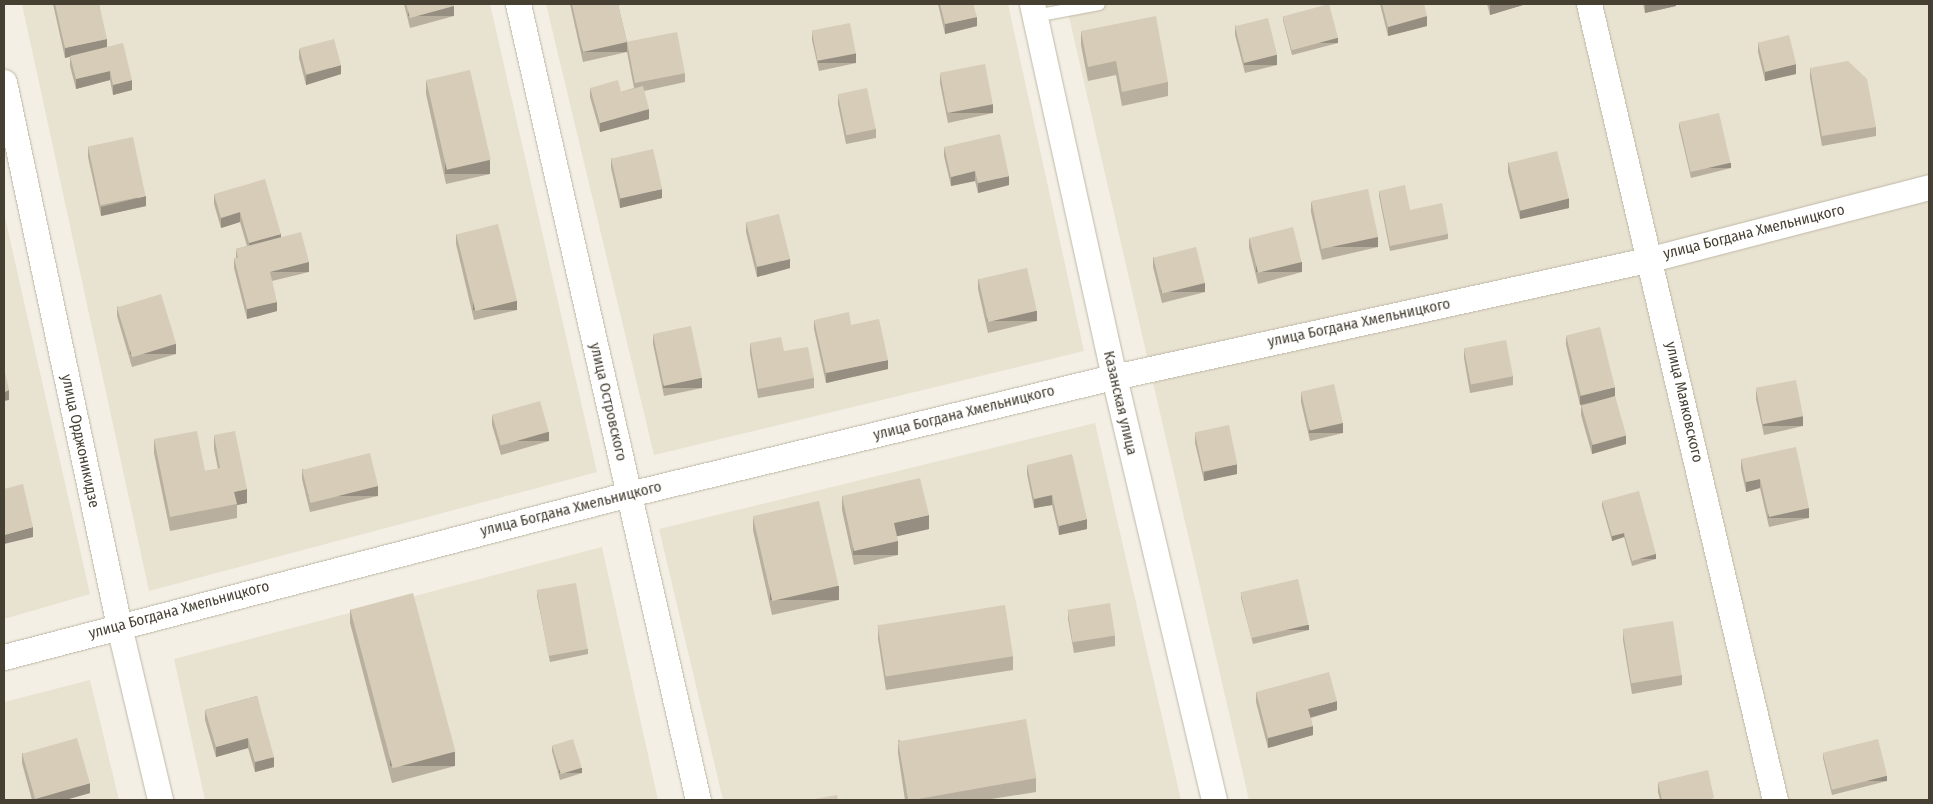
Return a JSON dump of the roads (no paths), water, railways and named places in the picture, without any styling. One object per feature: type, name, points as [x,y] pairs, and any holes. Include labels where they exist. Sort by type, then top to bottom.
[{"type":"street","name":"улица Островского","points":[[518,4],[698,800]]},
{"type":"street","name":"улица Маяковского","points":[[1589,4],[1651,258],[1775,800]]},
{"type":"street","name":"Казанская улица","points":[[1033,10],[1114,378],[1214,800]]},
{"type":"street","name":"улица Орджоникидзе","points":[[4,82],[119,626],[160,800]]},
{"type":"street","name":"улица Богдана Хмельницкого","points":[[4,657],[629,494],[1114,378],[1651,258],[1929,187]]},
{"type":"lane","points":[[1033,10],[1099,4]]}]
